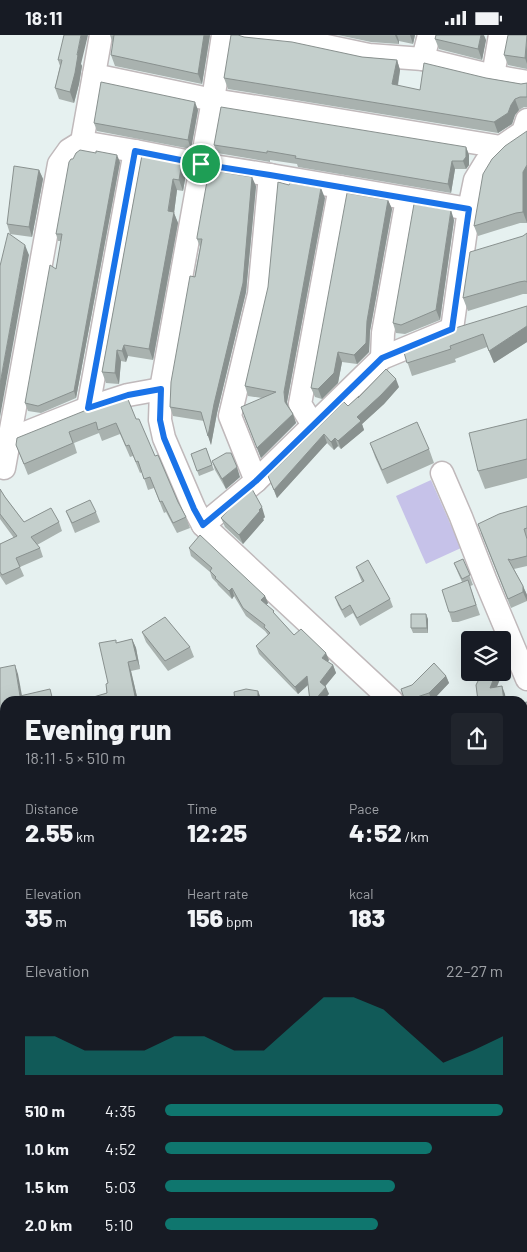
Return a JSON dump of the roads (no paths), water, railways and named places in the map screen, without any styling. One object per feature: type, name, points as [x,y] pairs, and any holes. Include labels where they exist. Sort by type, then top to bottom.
[{"type":"street","points":[[82,143],[101,35]]},
{"type":"street","points":[[223,35],[161,389],[160,420],[164,438],[194,509],[203,525],[387,696]]},
{"type":"street","points":[[249,35],[370,45],[493,76],[527,81]]},
{"type":"street","points":[[423,59],[429,35]]},
{"type":"street","points":[[493,76],[500,35]]},
{"type":"street","points":[[94,75],[213,100],[501,147]]},
{"type":"street","points":[[203,525],[256,481],[382,358],[462,326],[471,252],[469,209],[474,180],[486,162],[501,147],[523,132],[527,120]]},
{"type":"street","points":[[4,467],[59,164],[69,150],[82,143],[469,209]]},
{"type":"street","points":[[88,408],[135,151]]},
{"type":"street","points":[[256,481],[230,416],[259,294],[270,175]]},
{"type":"street","points":[[312,425],[300,404],[340,187]]},
{"type":"street","points":[[382,358],[383,333],[407,199]]},
{"type":"street","points":[[10,439],[88,408],[128,395],[161,389]]},
{"type":"street","points":[[442,473],[527,679]]}]
